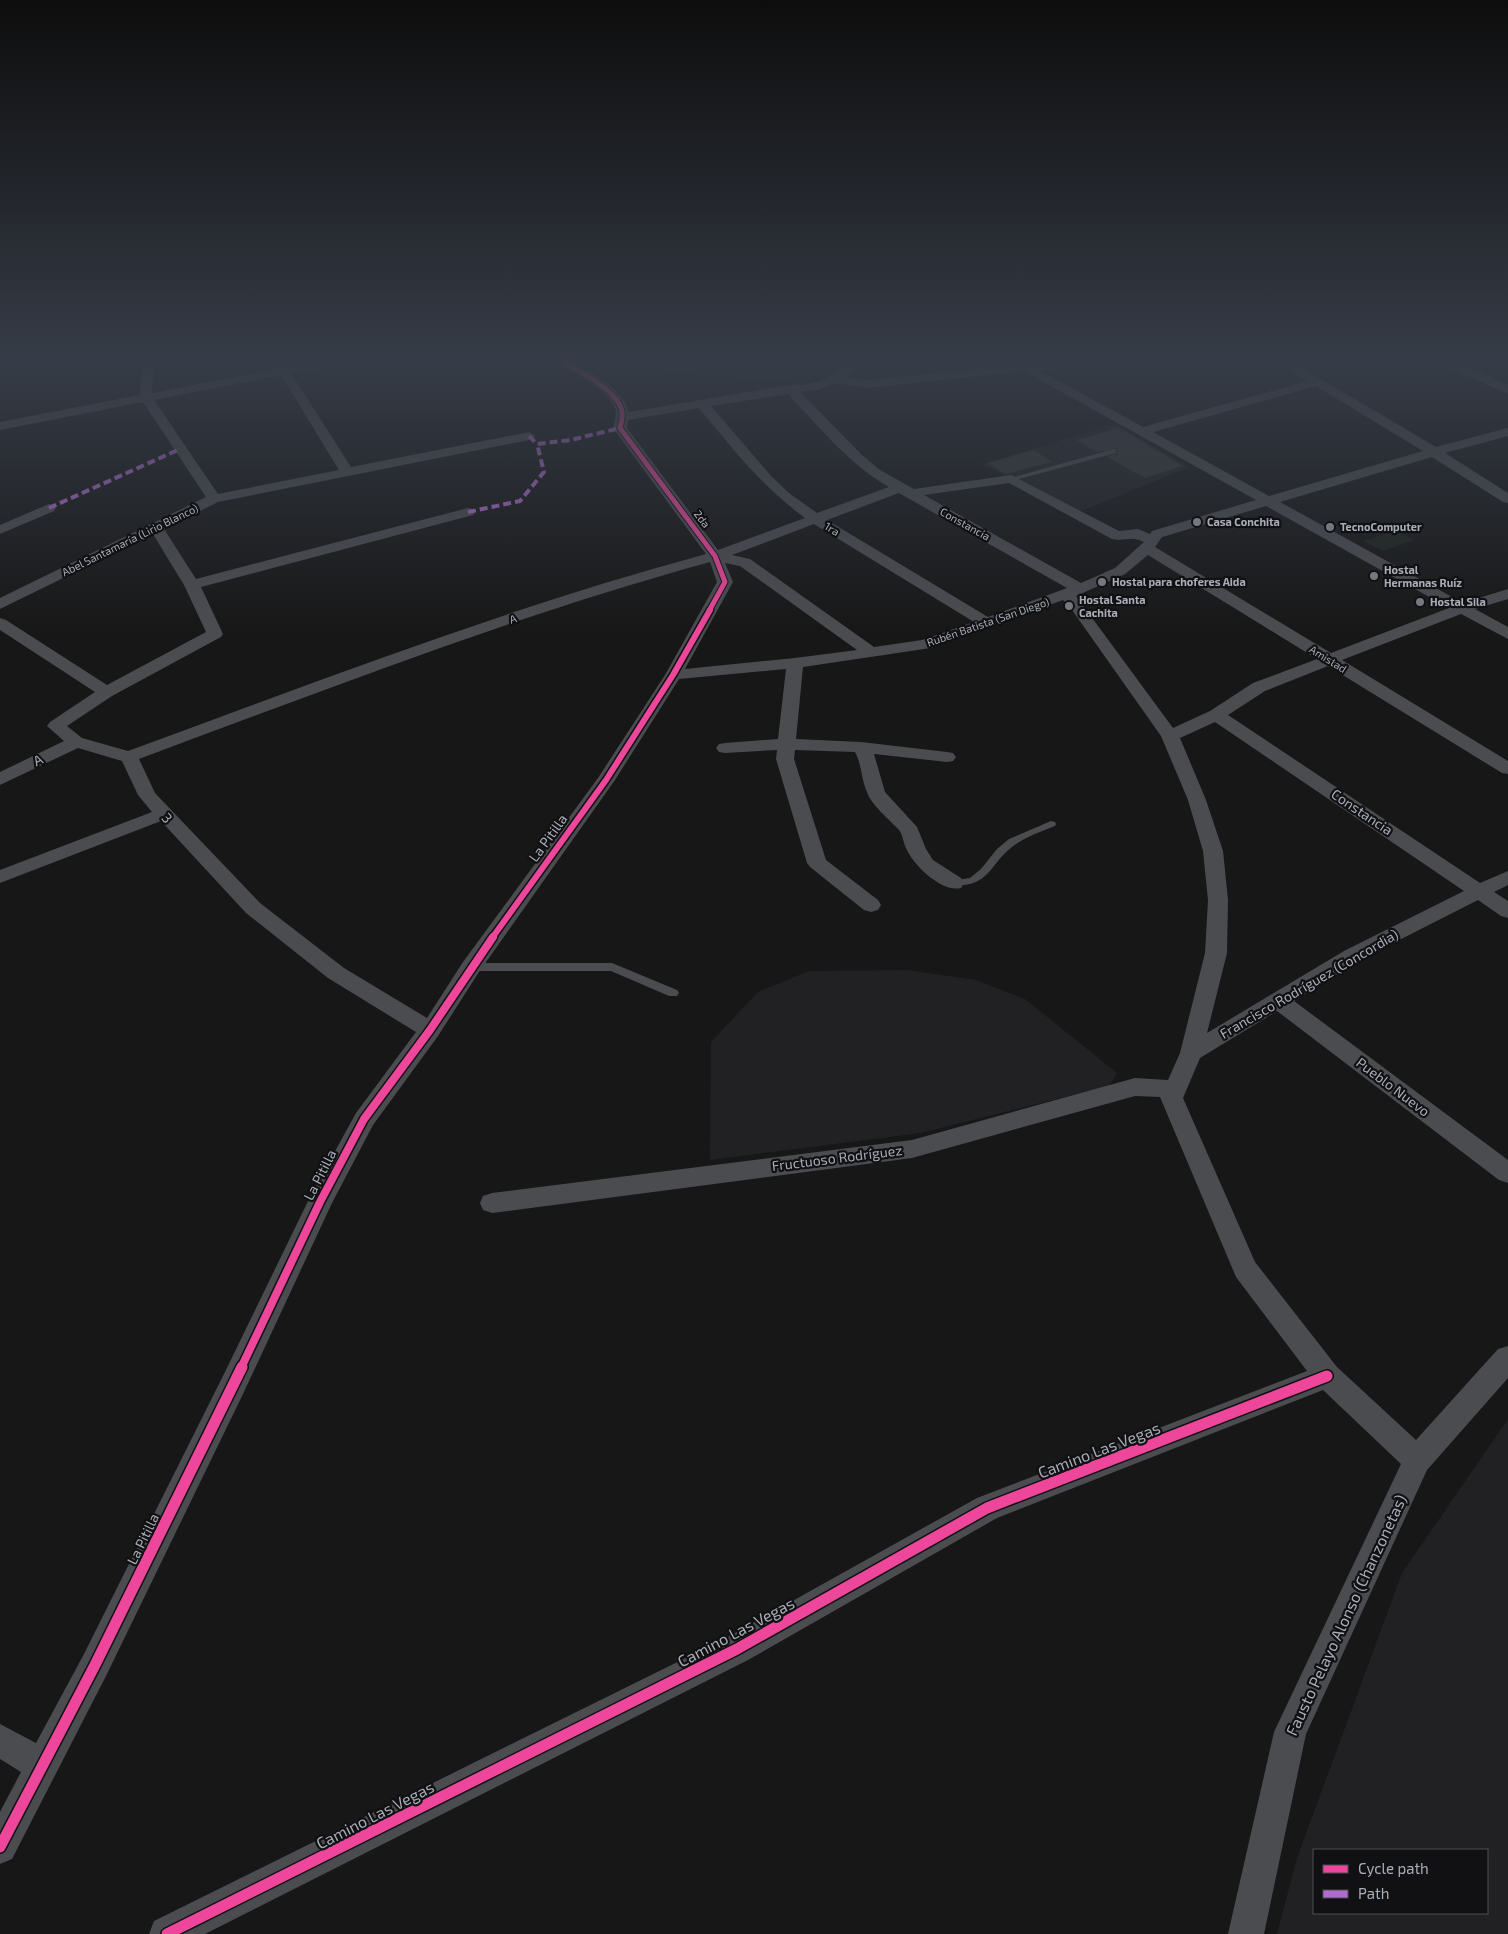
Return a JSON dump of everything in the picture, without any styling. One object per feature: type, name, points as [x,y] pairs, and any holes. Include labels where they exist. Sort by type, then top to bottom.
[{"type":"street","points":[[183,452],[214,499]]},
{"type":"street","points":[[335,452],[347,472]]},
{"type":"street","name":"Abel Santamaría (Lirio Blanco)","points":[[0,604],[214,499],[447,452]]},
{"type":"street","name":"2da","points":[[638,452],[715,556]]},
{"type":"street","name":"1ra","points":[[743,452],[767,480],[784,496],[814,518],[987,623]]},
{"type":"street","name":"Constancia","points":[[851,452],[875,473],[1073,592]]},
{"type":"street","points":[[1180,452],[1508,634]]},
{"type":"street","name":"Rubén Batista (San Diego)","points":[[673,676],[795,663],[925,644],[1073,592],[1120,571],[1157,534],[1433,452]]},
{"type":"street","points":[[1434,452],[1508,499]]},
{"type":"street","name":"A","points":[[129,757],[418,650],[649,574],[715,556],[814,518],[905,491],[1011,480]]},
{"type":"street","name":"Amistad","points":[[1011,480],[1118,536],[1138,533],[1149,544],[1330,660],[1508,770]]},
{"type":"street","points":[[0,530],[49,508]]},
{"type":"street","points":[[192,585],[468,512]]},
{"type":"street","points":[[129,757],[76,742],[56,726],[106,692],[215,634],[192,585],[156,527]]},
{"type":"street","points":[[715,556],[745,562],[872,653]]},
{"type":"street","name":"La Pitilla","points":[[0,1847],[95,1664],[233,1385],[320,1202],[359,1127],[430,1030],[471,967],[606,780],[673,676],[725,582],[715,556]]},
{"type":"street","points":[[1073,592],[1078,607],[1170,736],[1197,800],[1213,851],[1218,900],[1216,952],[1191,1053],[1171,1098],[1245,1269],[1327,1376],[1417,1460]]},
{"type":"street","points":[[1170,736],[1216,715],[1259,687],[1463,608],[1508,594]]},
{"type":"street","points":[[0,623],[106,692]]},
{"type":"street","points":[[795,663],[785,759],[817,863],[871,905]]},
{"type":"street","name":"Constancia","points":[[1216,715],[1508,910]]},
{"type":"street","name":"A","points":[[0,779],[76,742]]},
{"type":"street","points":[[725,748],[787,744],[861,746],[947,757]]},
{"type":"street","points":[[861,746],[868,760],[876,793],[910,831],[916,849],[926,864],[954,883]]},
{"type":"street","name":"3","points":[[129,757],[147,795],[253,908],[336,972],[430,1030]]},
{"type":"street","points":[[0,876],[163,814]]},
{"type":"street","name":"Francisco Rodríguez (Concordia)","points":[[1191,1053],[1352,956],[1508,877]]},
{"type":"street","name":"Pueblo Nuevo","points":[[1278,1000],[1508,1173]]},
{"type":"street","name":"Fructuoso Rodríguez","points":[[492,1202],[912,1149],[1135,1087],[1175,1089]]},
{"type":"street","name":"Fausto Pelayo Alonso (Chanzonetas)","points":[[1246,1934],[1290,1732],[1417,1460],[1508,1358]]},
{"type":"street","name":"Camino Las Vegas","points":[[167,1934],[736,1649],[987,1508],[1327,1376]]},
{"type":"street","points":[[0,1741],[42,1765]]},
{"type":"lane","points":[[1011,480],[1109,452]]},
{"type":"lane","points":[[954,883],[967,884],[980,878],[1009,844],[1051,824]]},
{"type":"lane","points":[[471,967],[612,967],[673,993]]},
{"type":"shaded area","points":[[1021,452],[1165,452],[1190,467],[1079,512],[982,464]]},
{"type":"shaded area","points":[[1396,530],[1414,540],[1383,551],[1363,541]]},
{"type":"shaded area","points":[[908,970],[976,980],[1025,999],[1117,1073],[1109,1086],[921,1133],[710,1160],[711,1042],[758,992],[809,971]]},
{"type":"shaded area","points":[[1508,1419],[1508,1934],[1277,1934],[1297,1858],[1402,1573]]},
{"type":"building","points":[[1026,452],[1037,452],[1052,462],[1005,474],[988,463]]},
{"type":"building","points":[[1117,452],[1160,452],[1183,466],[1145,478],[1107,457],[1117,454]]},
{"type":"marked path","points":[[49,508],[173,452]]},
{"type":"marked path","points":[[468,512],[520,501],[544,472],[539,452]]},
{"type":"cycle path","points":[[0,1847],[95,1665],[233,1385],[320,1202],[364,1119],[430,1030],[471,967],[606,780],[673,675],[725,582],[715,556],[638,452]]},
{"type":"cycle path","points":[[167,1934],[737,1649],[987,1508],[1327,1376]]},
{"type":"place","name":"Casa Conchita","points":[[1197,522]]},
{"type":"place","name":"TecnoComputer","points":[[1330,527]]},
{"type":"place","name":"Hostal Hermanas Ruíz","points":[[1374,576]]},
{"type":"place","name":"Hostal para choferes Aida","points":[[1102,582]]},
{"type":"place","name":"Hostal Sila","points":[[1420,602]]},
{"type":"place","name":"Hostal Santa Cachita","points":[[1069,606]]}]
